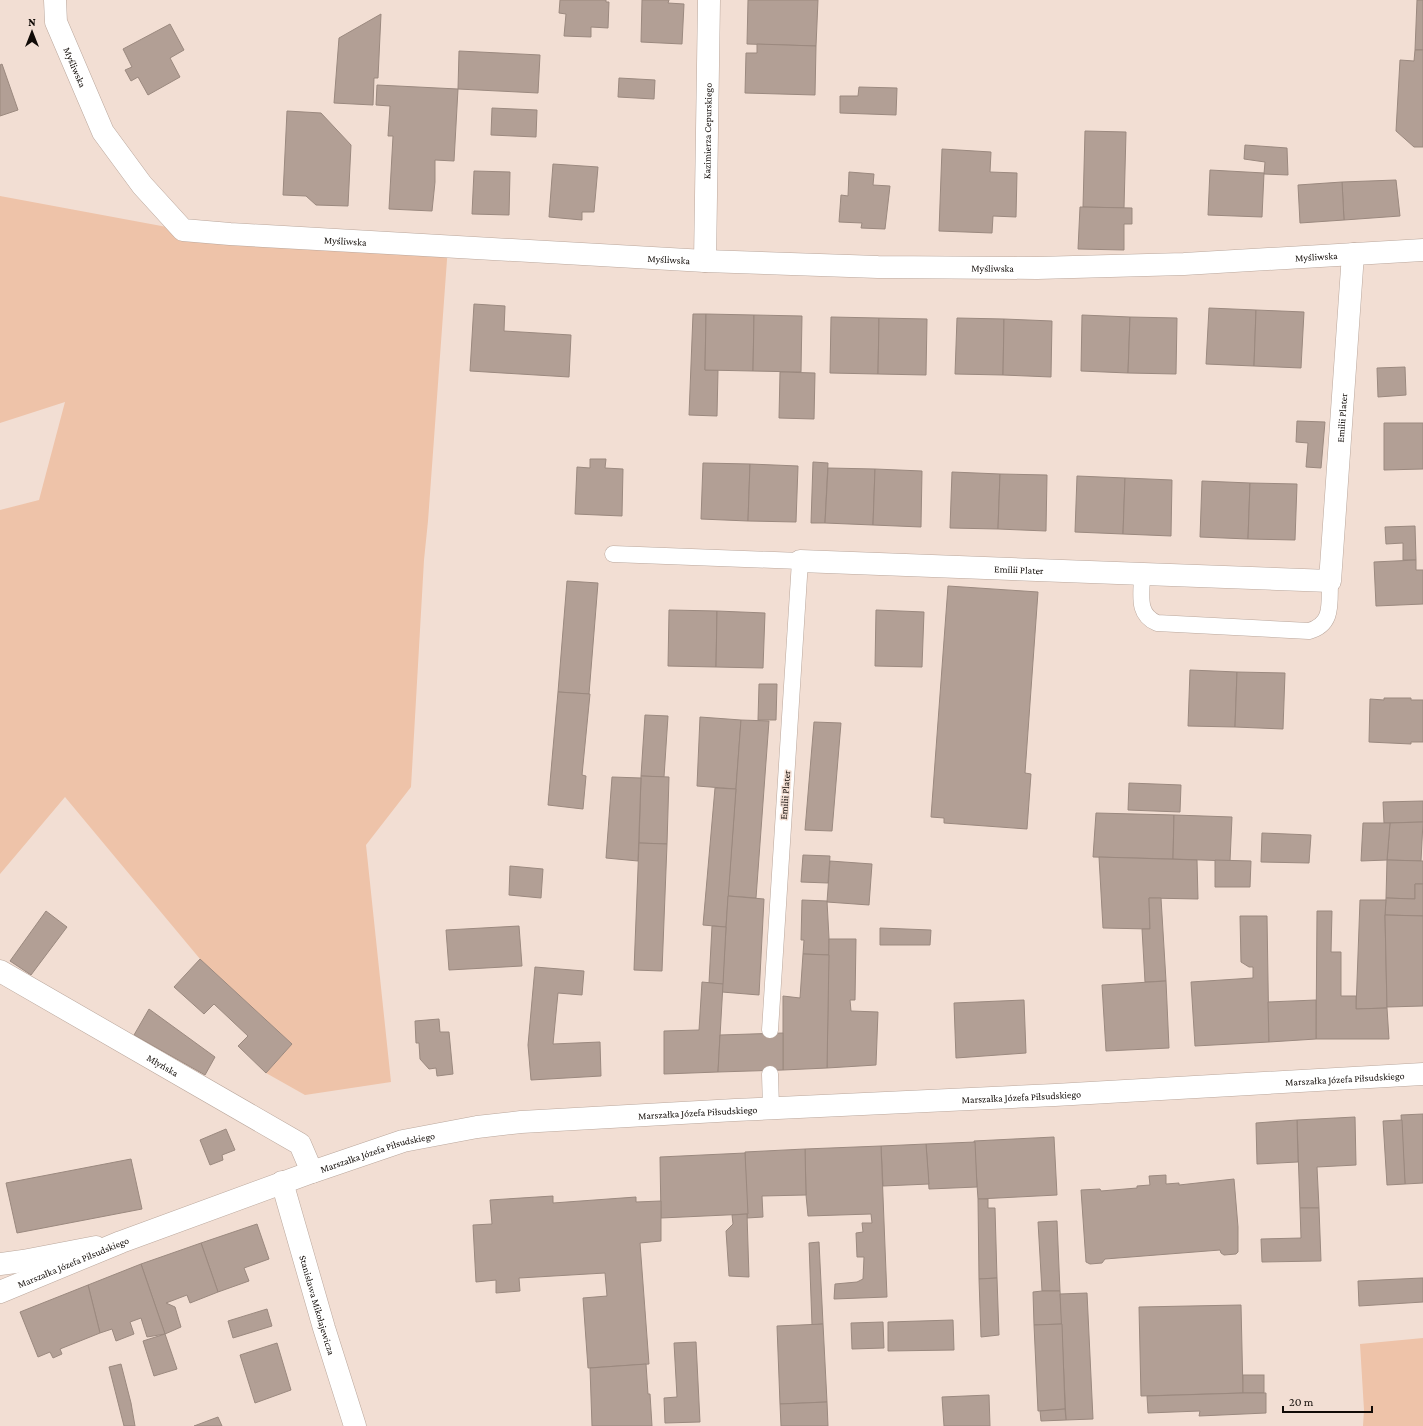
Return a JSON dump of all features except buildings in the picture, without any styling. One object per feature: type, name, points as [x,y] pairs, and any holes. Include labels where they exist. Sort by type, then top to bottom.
[{"type":"street","name":"Myśliwska","points":[[55,0],[56,22],[103,132],[142,185],[183,230],[705,262],[878,267],[1037,268],[1184,264],[1423,250]]},
{"type":"street","name":"Kazimierza Cepurskiego","points":[[705,262],[709,0]]},
{"type":"street","name":"Emilii Plater","points":[[800,561],[1330,581],[1353,254]]},
{"type":"street","name":"Młyńska","points":[[0,971],[300,1144],[312,1172]]},
{"type":"street","name":"Marszałka Józefa Piłsudskiego","points":[[0,1292],[121,1242],[282,1182],[402,1141],[477,1127],[521,1122],[771,1108],[1070,1094],[1423,1074]]},
{"type":"street","name":"Stanisława Mikołajewicza","points":[[282,1182],[324,1328],[355,1426]]},
{"type":"street","points":[[0,1264],[121,1242]]},
{"type":"lane","name":"Emilii Plater","points":[[612,554],[800,561],[770,1030]]},
{"type":"lane","name":"Emilii Plater","points":[[1142,574],[1142,609],[1150,620],[1157,623],[1166,625],[1310,631],[1322,626],[1329,614],[1330,581]]},
{"type":"lane","points":[[770,1074],[771,1108]]},
{"type":"shaded area","points":[[0,196],[183,230],[448,246],[424,560],[411,787],[366,845],[391,1082],[305,1095],[266,1073],[292,1044],[200,959],[65,797],[0,874],[0,510],[39,500],[65,402],[0,423]]},
{"type":"shaded area","points":[[1423,1338],[1423,1426],[1363,1426],[1364,1410],[1360,1344]]}]
